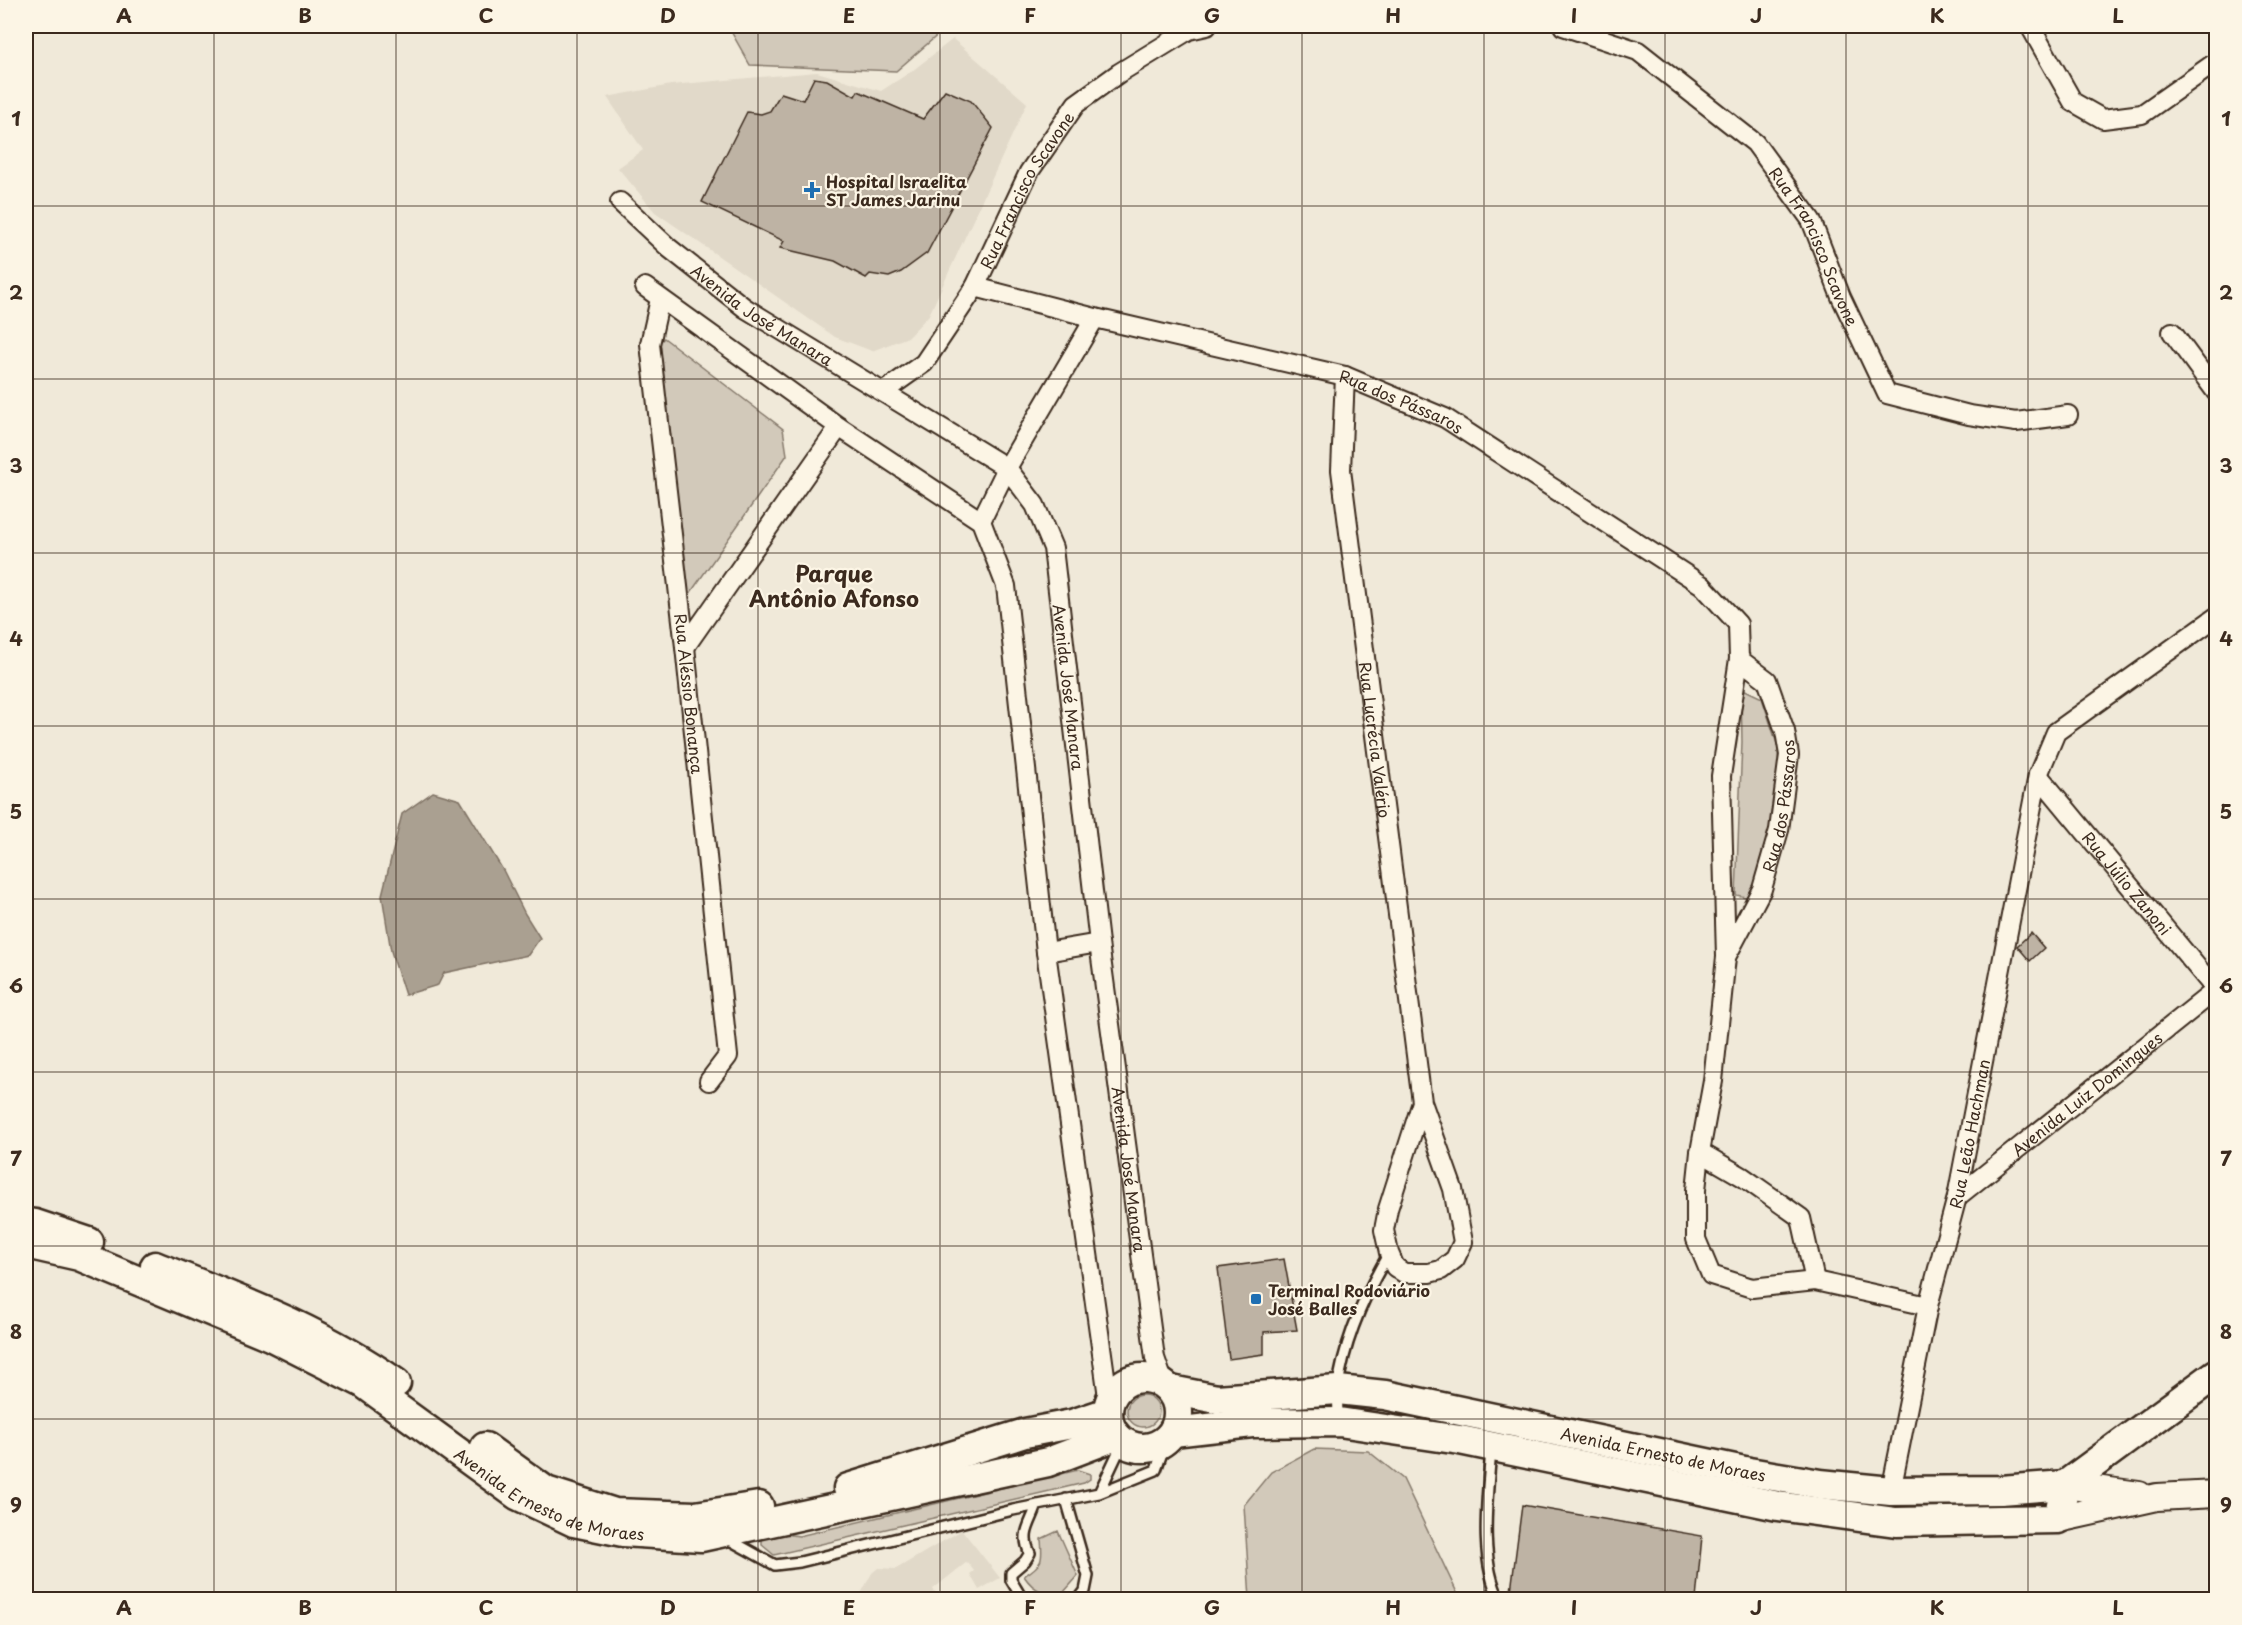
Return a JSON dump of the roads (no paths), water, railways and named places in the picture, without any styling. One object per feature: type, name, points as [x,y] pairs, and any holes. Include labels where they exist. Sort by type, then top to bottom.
[{"type":"main road","name":"Avenida Ernesto de Moraes","points":[[26,1223],[106,1247],[248,1303],[309,1330],[364,1361],[546,1491],[615,1513],[695,1516],[816,1498],[1025,1433],[1072,1424],[1114,1424]]},
{"type":"main road","name":"Avenida Ernesto de Moraes","points":[[26,1244],[79,1256],[270,1336],[363,1383],[517,1495],[574,1522],[623,1532],[701,1537],[1048,1462],[1114,1424]]},
{"type":"main road","points":[[2058,1519],[2065,1485],[2217,1374]]},
{"type":"main road","points":[[1136,1378],[1155,1380],[1168,1387],[1179,1410],[1178,1421],[1170,1436],[1150,1448],[1131,1447],[1114,1424],[1119,1387],[1136,1378]]},
{"type":"main road","name":"Avenida Ernesto de Moraes","points":[[1168,1387],[1217,1399],[1338,1390],[1385,1395],[1749,1472],[1820,1484],[1891,1491],[2001,1490],[2065,1485],[2157,1497]]},
{"type":"main road","name":"Avenida Ernesto de Moraes","points":[[1170,1436],[1252,1424],[1338,1422],[1491,1447],[1778,1506],[1896,1522],[2058,1519],[2157,1497],[2217,1494]]},
{"type":"street","name":"Rua Francisco Scavone","points":[[884,392],[924,363],[975,287],[1029,172],[1076,104],[1119,73],[1189,30],[1207,26]]},
{"type":"street","name":"Rua Francisco Scavone","points":[[1563,26],[1638,51],[1755,143],[1811,220],[1841,297],[1887,394],[1969,415],[2016,422],[2067,415]]},
{"type":"street","points":[[2030,26],[2073,102],[2103,119],[2142,114],[2217,62]]},
{"type":"street","name":"Avenida José Manara","points":[[620,202],[669,248],[746,308],[1007,468],[1035,505],[1053,548],[1099,944],[1155,1358],[1168,1387]]},
{"type":"street","points":[[645,287],[839,427],[981,521],[1006,586],[1046,952],[1114,1424]]},
{"type":"street","name":"Rua dos Pássaros","points":[[975,287],[1095,318],[1345,376],[1445,418],[1702,585],[1738,624],[1739,659],[1721,776],[1726,957],[1713,1081],[1700,1152],[1696,1190],[1696,1239],[1711,1275],[1752,1288],[1815,1281],[1928,1306]]},
{"type":"street","name":"Rua Aléssio Bonança","points":[[660,299],[650,344],[728,1056],[709,1081]]},
{"type":"street","points":[[981,521],[1007,468],[1095,318]]},
{"type":"street","points":[[2172,332],[2217,392]]},
{"type":"street","name":"Rua Lucrécia Valério","points":[[1345,376],[1341,470],[1422,1102],[1453,1189],[1463,1242],[1455,1259],[1441,1270],[1430,1273],[1404,1274],[1395,1267],[1384,1230],[1388,1209],[1422,1102]]},
{"type":"street","points":[[685,647],[839,427]]},
{"type":"street","name":"Rua Leão Hachman","points":[[1891,1491],[1928,1306],[1957,1197],[2038,775],[2056,732],[2217,617]]},
{"type":"street","name":"Rua dos Pássaros","points":[[1726,957],[1762,889],[1779,830],[1789,755],[1785,731],[1767,680],[1739,659]]},
{"type":"street","name":"Rua Júlio Zanoni","points":[[2038,775],[2217,990]]},
{"type":"street","points":[[1046,952],[1099,944]]},
{"type":"street","name":"Avenida Luiz Domingues","points":[[1957,1197],[2217,990]]},
{"type":"street","points":[[1700,1152],[1743,1177],[1801,1218],[1815,1281]]},
{"type":"lane","points":[[1338,1422],[1338,1390],[1343,1362],[1370,1287],[1389,1253]]},
{"type":"lane","points":[[1099,1493],[1114,1424]]},
{"type":"lane","points":[[701,1537],[732,1540],[756,1556],[775,1564],[841,1554],[1037,1505],[1099,1493],[1156,1470],[1170,1436]]},
{"type":"lane","points":[[1491,1447],[1487,1524],[1488,1567],[1490,1579],[1500,1599]]},
{"type":"lane","points":[[1066,1499],[1088,1576],[1085,1591],[1078,1599]]},
{"type":"lane","points":[[1023,1599],[1011,1580],[1011,1573],[1026,1561],[1030,1553],[1025,1543],[1025,1534],[1037,1505]]},
{"type":"place","name":"Hospital Israelita ST James Jarinu","points":[[812,190]]},
{"type":"place","name":"Terminal Rodoviário José Balles","points":[[1256,1299]]},
{"type":"district","name":"Parque Antônio Afonso","points":[[834,584]]}]
